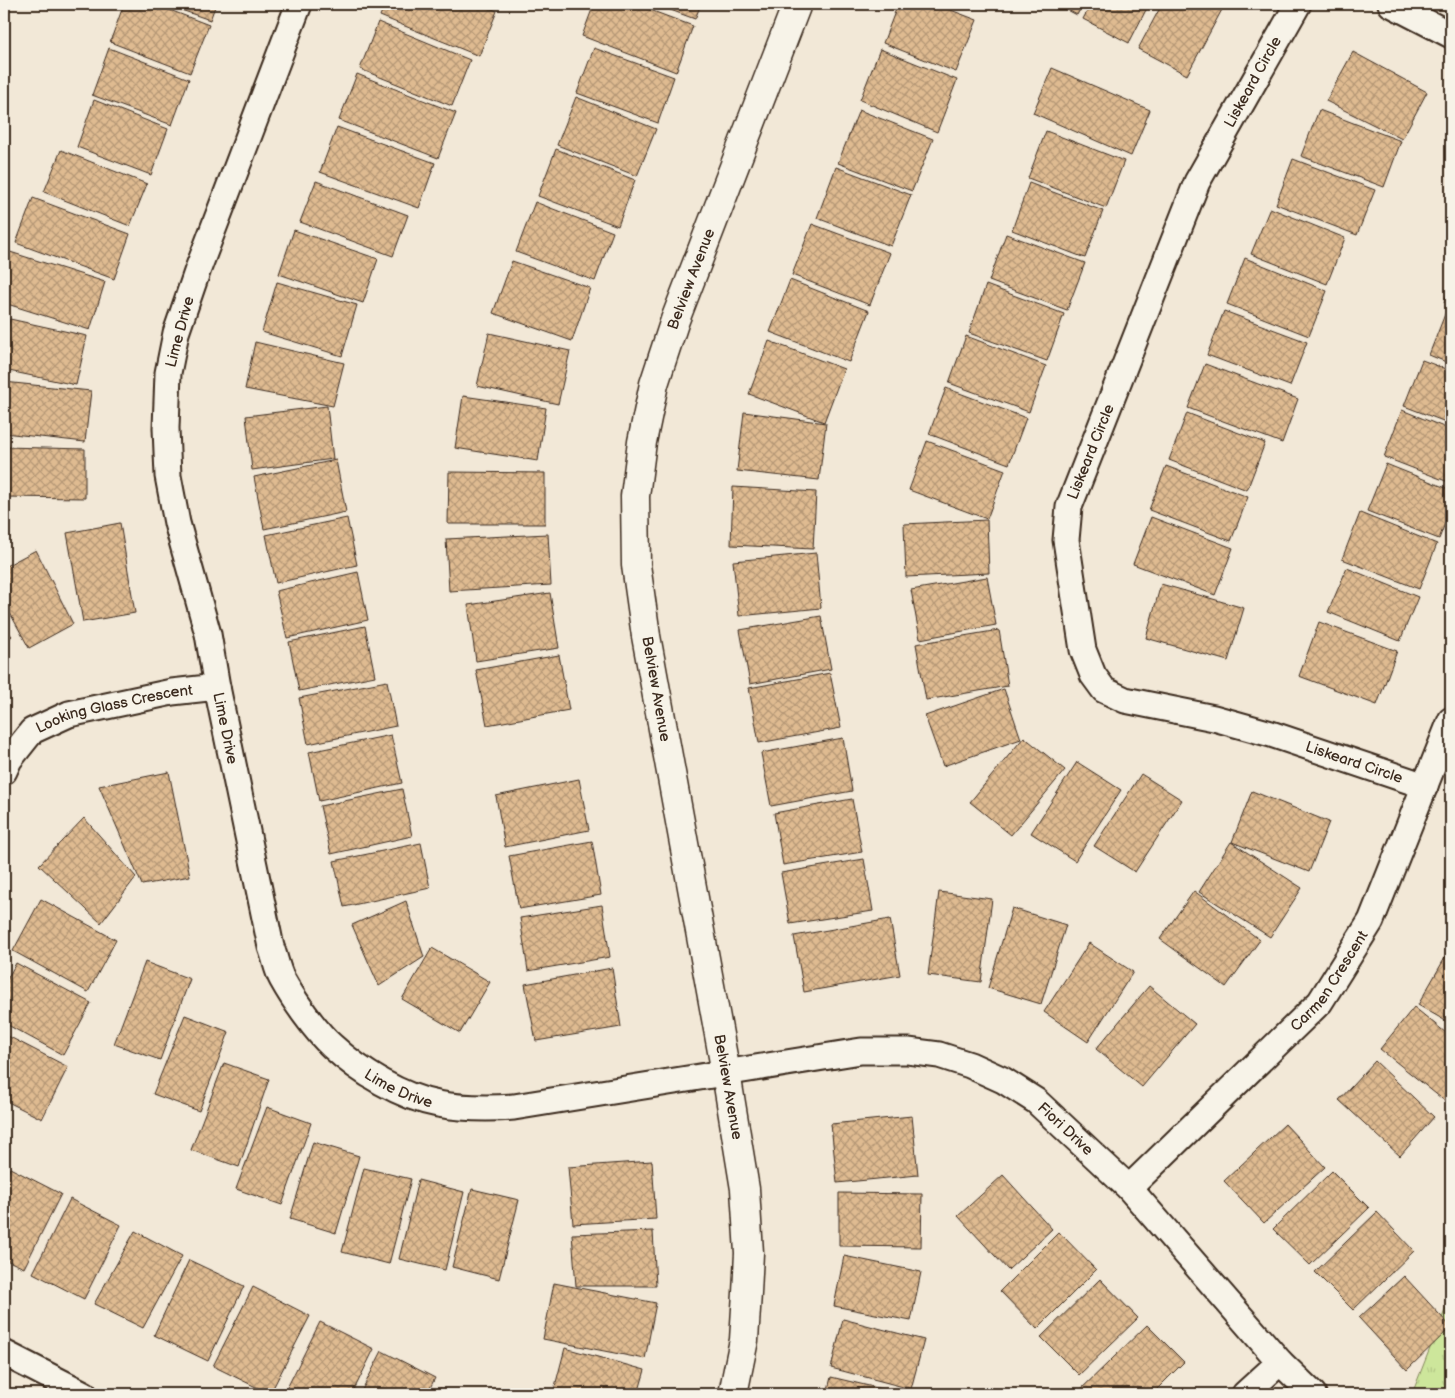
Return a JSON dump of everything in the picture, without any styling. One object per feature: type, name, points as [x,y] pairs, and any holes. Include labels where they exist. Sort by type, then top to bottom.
[{"type":"street","name":"Lime Drive","points":[[299,4],[198,269],[176,333],[168,372],[166,428],[168,476],[177,523],[208,634],[217,687],[271,947],[281,978],[305,1014],[332,1046],[358,1066],[395,1090],[436,1104],[472,1109],[514,1108],[726,1073]]},
{"type":"street","name":"Belview Avenue","points":[[733,1394],[744,1340],[749,1253],[745,1188],[726,1073],[646,636],[636,565],[635,496],[642,442],[654,384],[679,311],[797,4]]},
{"type":"street","name":"Liskeard Circle","points":[[1298,4],[1197,182],[1069,507],[1066,540],[1083,650],[1093,675],[1104,690],[1125,700],[1214,718],[1271,734],[1426,786]]},
{"type":"street","points":[[1391,4],[1451,34]]},
{"type":"street","name":"Looking Glass Crescent","points":[[4,771],[32,731],[68,714],[172,692],[217,687]]},
{"type":"street","name":"Carmen Crescent","points":[[1129,1188],[1320,1002],[1371,921],[1451,720]]},
{"type":"street","name":"Fiori Drive","points":[[726,1073],[861,1051],[908,1051],[939,1055],[970,1065],[1003,1080],[1036,1101],[1129,1188],[1280,1362],[1313,1394]]},
{"type":"street","points":[[4,1353],[84,1394]]},
{"type":"street","points":[[1245,1394],[1280,1362]]},
{"type":"green space","points":[[1451,1295],[1451,1394],[1412,1394]]},
{"type":"building","points":[[124,4],[154,4],[209,25],[190,73],[110,42]]},
{"type":"building","points":[[164,4],[216,4],[210,20]]},
{"type":"building","points":[[385,4],[479,4],[497,11],[479,56],[380,16]]},
{"type":"building","points":[[594,4],[634,4],[693,26],[676,72],[582,36]]},
{"type":"building","points":[[654,4],[701,4],[695,19]]},
{"type":"building","points":[[898,4],[935,4],[977,20],[956,72],[883,43]]},
{"type":"building","points":[[1056,4],[1083,4],[1077,15]]},
{"type":"building","points":[[1091,4],[1149,4],[1129,43],[1083,19]]},
{"type":"building","points":[[1162,4],[1225,4],[1187,75],[1138,49]]},
{"type":"building","points":[[378,22],[470,60],[452,106],[360,69]]},
{"type":"building","points":[[109,48],[189,79],[172,125],[92,95]]},
{"type":"building","points":[[594,48],[674,77],[658,123],[577,93]]},
{"type":"building","points":[[880,49],[957,80],[937,132],[860,100]]},
{"type":"building","points":[[1353,52],[1427,92],[1402,139],[1326,101]]},
{"type":"building","points":[[1052,68],[1150,110],[1131,156],[1033,113]]},
{"type":"building","points":[[357,74],[456,113],[438,158],[339,120]]},
{"type":"building","points":[[576,97],[656,129],[637,176],[557,145]]},
{"type":"building","points":[[94,100],[168,129],[151,175],[77,147]]},
{"type":"building","points":[[859,110],[933,139],[912,191],[838,163]]},
{"type":"building","points":[[1319,110],[1401,141],[1384,187],[1301,156]]},
{"type":"building","points":[[337,127],[435,163],[419,208],[320,172]]},
{"type":"building","points":[[1046,131],[1124,161],[1106,208],[1028,178]]},
{"type":"building","points":[[556,149],[635,180],[618,226],[538,196]]},
{"type":"building","points":[[61,150],[147,184],[130,226],[44,192]]},
{"type":"building","points":[[1293,159],[1375,190],[1357,235],[1276,204]]},
{"type":"building","points":[[836,167],[911,195],[891,246],[817,218]]},
{"type":"building","points":[[316,181],[408,215],[393,256],[300,222]]},
{"type":"building","points":[[1029,183],[1103,211],[1085,258],[1012,230]]},
{"type":"building","points":[[33,198],[130,234],[114,279],[16,243]]},
{"type":"building","points":[[535,202],[613,232],[595,281],[516,252]]},
{"type":"building","points":[[1270,208],[1345,238],[1327,284],[1251,254]]},
{"type":"building","points":[[812,224],[890,253],[870,305],[792,275]]},
{"type":"building","points":[[294,230],[378,259],[363,303],[279,274]]},
{"type":"building","points":[[1006,234],[1085,263],[1067,310],[989,281]]},
{"type":"building","points":[[7,251],[105,282],[90,330],[4,303],[4,263]]},
{"type":"building","points":[[1245,258],[1327,291],[1309,336],[1227,304]]},
{"type":"building","points":[[512,261],[590,288],[572,341],[493,313]]},
{"type":"building","points":[[790,280],[869,311],[849,362],[770,332]]},
{"type":"building","points":[[277,282],[357,305],[342,356],[262,332]]},
{"type":"building","points":[[1451,284],[1451,305],[1444,302]]},
{"type":"building","points":[[986,285],[1064,314],[1047,361],[969,333]]},
{"type":"building","points":[[1447,309],[1451,311],[1451,364],[1429,355]]},
{"type":"building","points":[[1224,311],[1307,342],[1290,386],[1207,355]]},
{"type":"building","points":[[10,319],[87,336],[76,385],[4,370],[4,350]]},
{"type":"building","points":[[489,333],[570,351],[558,404],[477,386]]},
{"type":"building","points":[[966,336],[1046,366],[1029,412],[949,383]]},
{"type":"building","points":[[769,341],[844,369],[824,422],[749,394]]},
{"type":"building","points":[[255,342],[344,363],[333,406],[245,389]]},
{"type":"building","points":[[1422,360],[1451,371],[1451,424],[1404,406]]},
{"type":"building","points":[[1205,364],[1298,399],[1282,443],[1188,408]]},
{"type":"building","points":[[4,382],[91,391],[85,442],[4,433]]},
{"type":"building","points":[[946,388],[1026,418],[1009,464],[929,434]]},
{"type":"building","points":[[463,396],[546,408],[538,461],[455,448]]},
{"type":"building","points":[[327,406],[333,459],[252,470],[246,416]]},
{"type":"building","points":[[1402,410],[1451,430],[1451,483],[1384,457]]},
{"type":"building","points":[[744,412],[826,423],[819,480],[737,471]]},
{"type":"building","points":[[1187,413],[1265,443],[1247,490],[1169,460]]},
{"type":"building","points":[[927,441],[1005,470],[987,519],[909,490]]},
{"type":"building","points":[[4,447],[85,449],[85,498],[4,497]]},
{"type":"building","points":[[336,460],[346,512],[264,529],[254,477]]},
{"type":"building","points":[[1386,464],[1451,490],[1451,508],[1439,539],[1367,511]]},
{"type":"building","points":[[1166,466],[1248,497],[1231,541],[1149,510]]},
{"type":"building","points":[[449,472],[545,473],[545,524],[448,524]]},
{"type":"building","points":[[733,487],[816,492],[813,549],[731,545]]},
{"type":"building","points":[[1360,513],[1437,544],[1419,589],[1342,559]]},
{"type":"building","points":[[1151,517],[1233,548],[1215,595],[1133,564]]},
{"type":"building","points":[[347,518],[357,565],[276,583],[266,535]]},
{"type":"building","points":[[987,520],[989,573],[906,577],[904,524]]},
{"type":"building","points":[[120,523],[135,613],[83,622],[67,533]]},
{"type":"building","points":[[548,534],[551,585],[449,591],[446,539]]},
{"type":"building","points":[[36,550],[73,624],[29,648],[4,602],[4,567]]},
{"type":"building","points":[[816,553],[821,608],[739,616],[733,561]]},
{"type":"building","points":[[1347,568],[1418,597],[1400,641],[1328,612]]},
{"type":"building","points":[[358,572],[368,620],[287,638],[276,591]]},
{"type":"building","points":[[987,577],[996,625],[920,639],[911,590]]},
{"type":"building","points":[[1161,584],[1244,608],[1228,661],[1146,638]]},
{"type":"building","points":[[550,593],[559,648],[476,661],[468,605]]},
{"type":"building","points":[[821,616],[831,669],[750,684],[740,630]]},
{"type":"building","points":[[1319,622],[1397,651],[1377,705],[1299,676]]},
{"type":"building","points":[[365,626],[375,676],[299,691],[289,642]]},
{"type":"building","points":[[4,627],[12,636],[4,644]]},
{"type":"building","points":[[999,630],[1008,686],[926,700],[916,644]]},
{"type":"building","points":[[559,655],[569,710],[487,725],[476,670]]},
{"type":"building","points":[[830,673],[841,728],[759,743],[749,688]]},
{"type":"building","points":[[387,681],[396,726],[308,744],[299,698]]},
{"type":"building","points":[[1004,689],[1021,739],[943,766],[925,716]]},
{"type":"building","points":[[391,735],[402,783],[319,801],[309,752]]},
{"type":"building","points":[[1024,737],[1065,770],[1011,835],[970,802]]},
{"type":"building","points":[[843,738],[852,791],[771,806],[761,753]]},
{"type":"building","points":[[1077,762],[1121,790],[1075,861],[1031,833]]},
{"type":"building","points":[[169,772],[190,876],[142,885],[99,786]]},
{"type":"building","points":[[1141,774],[1182,800],[1135,872],[1094,846]]},
{"type":"building","points":[[579,779],[589,830],[505,847],[496,796]]},
{"type":"building","points":[[402,789],[412,836],[331,854],[320,806]]},
{"type":"building","points":[[1252,791],[1329,822],[1309,872],[1232,842]]},
{"type":"building","points":[[852,799],[862,852],[783,865],[774,813]]},
{"type":"building","points":[[84,818],[136,877],[101,923],[39,865]]},
{"type":"building","points":[[592,841],[601,895],[519,909],[509,856]]},
{"type":"building","points":[[1231,842],[1302,888],[1270,937],[1199,892]]},
{"type":"building","points":[[421,843],[430,888],[344,907],[334,861]]},
{"type":"building","points":[[864,859],[873,911],[790,924],[781,873]]},
{"type":"building","points":[[1194,891],[1260,940],[1226,987],[1160,939]]},
{"type":"building","points":[[939,892],[992,899],[981,982],[928,975]]},
{"type":"building","points":[[41,899],[116,940],[88,992],[13,951]]},
{"type":"building","points":[[406,901],[424,957],[379,986],[352,925]]},
{"type":"building","points":[[602,905],[610,957],[528,971],[520,918]]},
{"type":"building","points":[[1012,908],[1066,925],[1041,1004],[988,988]]},
{"type":"building","points":[[890,919],[900,975],[804,992],[794,936]]},
{"type":"building","points":[[1451,931],[1451,949],[1445,946]]},
{"type":"building","points":[[1089,943],[1133,972],[1088,1042],[1044,1012]]},
{"type":"building","points":[[432,948],[490,982],[460,1033],[402,999]]},
{"type":"building","points":[[1446,956],[1451,959],[1451,1024],[1418,1005]]},
{"type":"building","points":[[145,962],[190,979],[160,1060],[114,1044]]},
{"type":"building","points":[[16,963],[91,1003],[63,1055],[4,1023],[4,985]]},
{"type":"building","points":[[612,968],[621,1027],[536,1041],[525,984]]},
{"type":"building","points":[[1149,986],[1195,1024],[1142,1087],[1096,1049]]},
{"type":"building","points":[[1414,1007],[1451,1037],[1451,1106],[1380,1049]]},
{"type":"building","points":[[185,1015],[229,1032],[199,1111],[153,1094]]},
{"type":"building","points":[[4,1034],[68,1067],[42,1119],[4,1100]]},
{"type":"building","points":[[1375,1061],[1434,1117],[1400,1156],[1339,1100]]},
{"type":"building","points":[[224,1063],[269,1079],[239,1167],[191,1150]]},
{"type":"building","points":[[267,1107],[311,1123],[282,1205],[236,1189]]},
{"type":"building","points":[[912,1116],[918,1175],[837,1183],[831,1124]]},
{"type":"building","points":[[1285,1124],[1325,1167],[1264,1223],[1224,1181]]},
{"type":"building","points":[[313,1142],[359,1156],[336,1233],[290,1219]]},
{"type":"building","points":[[652,1161],[656,1219],[573,1224],[568,1167]]},
{"type":"building","points":[[10,1168],[61,1194],[24,1268],[4,1259],[4,1179]]},
{"type":"building","points":[[364,1168],[411,1179],[389,1264],[342,1252]]},
{"type":"building","points":[[1332,1171],[1369,1208],[1310,1265],[1273,1229]]},
{"type":"building","points":[[1003,1175],[1052,1229],[1008,1270],[958,1216]]},
{"type":"building","points":[[418,1180],[464,1192],[445,1270],[399,1259]]},
{"type":"building","points":[[472,1189],[519,1200],[499,1279],[452,1267]]},
{"type":"building","points":[[839,1193],[922,1194],[921,1247],[839,1246]]},
{"type":"building","points":[[70,1199],[121,1225],[84,1299],[33,1273]]},
{"type":"building","points":[[1377,1212],[1414,1251],[1353,1310],[1315,1272]]},
{"type":"building","points":[[135,1231],[182,1256],[143,1328],[94,1304]]},
{"type":"building","points":[[653,1231],[656,1286],[576,1286],[572,1234]]},
{"type":"building","points":[[1059,1232],[1096,1270],[1037,1329],[1000,1291]]},
{"type":"building","points":[[844,1256],[921,1272],[911,1321],[834,1306]]},
{"type":"building","points":[[189,1260],[244,1286],[208,1361],[154,1335]]},
{"type":"building","points":[[1404,1276],[1451,1327],[1407,1370],[1359,1318]]},
{"type":"building","points":[[1100,1279],[1138,1318],[1079,1375],[1041,1337]]},
{"type":"building","points":[[554,1283],[656,1303],[645,1359],[543,1339]]},
{"type":"building","points":[[253,1287],[310,1316],[270,1394],[213,1366]]},
{"type":"building","points":[[843,1319],[924,1340],[911,1389],[831,1368]]},
{"type":"building","points":[[320,1322],[374,1349],[352,1394],[284,1394]]},
{"type":"building","points":[[1147,1325],[1184,1362],[1152,1394],[1076,1394]]},
{"type":"building","points":[[565,1348],[645,1370],[638,1394],[553,1394]]},
{"type":"building","points":[[382,1351],[435,1378],[427,1394],[360,1394]]},
{"type":"building","points":[[831,1377],[903,1394],[827,1394]]},
{"type":"building","points":[[440,1388],[452,1394],[437,1394]]},
{"type":"waterway","points":[[1449,1394],[1451,1387]]}]
